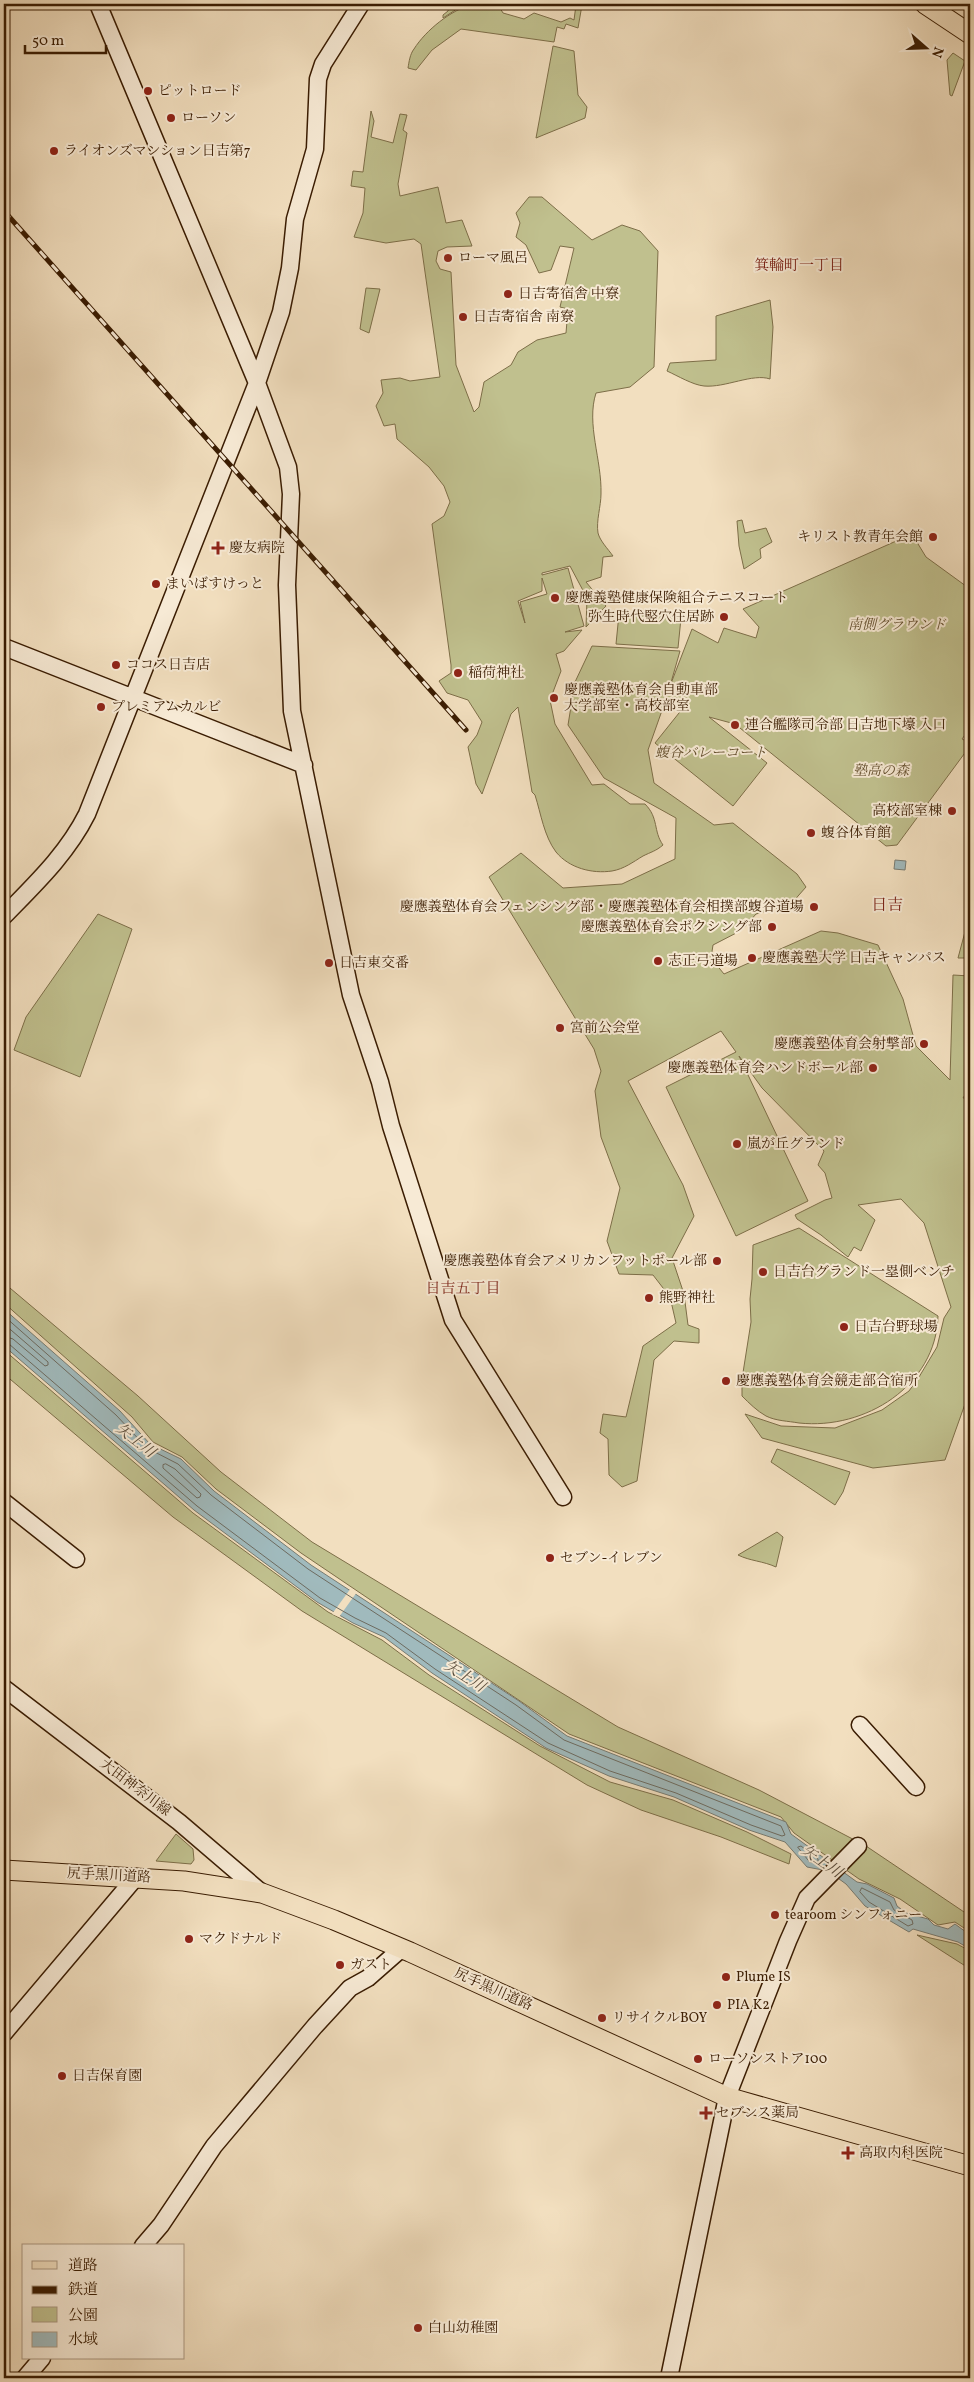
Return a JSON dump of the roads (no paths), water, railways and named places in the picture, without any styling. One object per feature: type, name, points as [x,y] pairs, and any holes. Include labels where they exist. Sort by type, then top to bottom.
[{"type":"main road","points":[[925,4],[970,34]]},
{"type":"main road","name":"尻手黒川道路","points":[[4,1870],[184,1881],[262,1893],[334,1920],[401,1949],[727,2097],[970,2166]]},
{"type":"street","points":[[98,4],[257,383],[288,467],[291,494],[287,585],[292,711],[351,995],[380,1082],[391,1126],[453,1320],[563,1497]]},
{"type":"street","points":[[4,916],[46,874],[77,834],[93,799],[257,383],[281,312],[290,268],[295,219],[315,149],[318,79],[323,64],[361,4]]},
{"type":"street","points":[[4,647],[304,765]]},
{"type":"street","points":[[4,1502],[76,1559]]},
{"type":"street","name":"大田神奈川線","points":[[4,1688],[179,1822],[262,1893]]},
{"type":"street","points":[[860,1725],[916,1787]]},
{"type":"street","points":[[668,2378],[727,2097],[788,1941],[811,1892],[858,1846]]},
{"type":"street","points":[[4,2033],[136,1877]]},
{"type":"street","points":[[144,2244],[161,2225],[214,2146],[315,2026],[350,1988],[368,1978],[401,1949]]},
{"type":"street","points":[[25,2378],[40,2360]]},
{"type":"water","points":[[895,860],[906,861],[905,870],[894,869]]},
{"type":"water","name":"矢上川","points":[[4,1309],[120,1411],[150,1444],[181,1459],[214,1491],[311,1565],[519,1701],[567,1736],[786,1822],[791,1834],[857,1882],[867,1884],[894,1898],[897,1906],[906,1913],[928,1919],[934,1925],[948,1929],[955,1924],[970,1935],[970,1949],[958,1942],[913,1929],[909,1932],[865,1906],[846,1884],[828,1871],[807,1867],[785,1842],[749,1830],[674,1797],[609,1776],[546,1748],[432,1673],[384,1637],[353,1623],[317,1602],[194,1510],[4,1346]]},
{"type":"railway","points":[[4,211],[466,730]]},
{"type":"place","name":"ピットロード","points":[[148,91]]},
{"type":"place","name":"ローソン","points":[[171,118]]},
{"type":"place","name":"ライオンズマンション日吉第7","points":[[54,151]]},
{"type":"place","name":"ローマ風呂","points":[[448,258]]},
{"type":"place","name":"日吉寄宿舎 中寮","points":[[508,294]]},
{"type":"place","name":"日吉寄宿舎 南寮","points":[[463,317]]},
{"type":"place","name":"キリスト教青年会館","points":[[933,537]]},
{"type":"place","name":"慶友病院","points":[[218,548]]},
{"type":"place","name":"まいばすけっと","points":[[156,584]]},
{"type":"place","name":"慶應義塾健康保険組合テニスコート","points":[[555,598]]},
{"type":"place","name":"弥生時代竪穴住居跡","points":[[724,617]]},
{"type":"place","name":"ココス日吉店","points":[[116,665]]},
{"type":"place","name":"稲荷神社","points":[[458,673]]},
{"type":"place","name":"慶應義塾体育会自動車部 大学部室・高校部室","points":[[554,698]]},
{"type":"place","name":"プレミアムカルビ","points":[[101,707]]},
{"type":"place","name":"連合艦隊司令部 日吉地下壕 入口","points":[[735,725]]},
{"type":"place","name":"高校部室棟","points":[[952,811]]},
{"type":"place","name":"蝮谷体育館","points":[[811,833]]},
{"type":"place","name":"慶應義塾体育会フェンシング部・慶應義塾体育会相撲部蝮谷道場","points":[[814,907]]},
{"type":"place","name":"慶應義塾体育会ボクシング部","points":[[772,927]]},
{"type":"place","name":"慶應義塾大学 日吉キャンパス","points":[[752,958]]},
{"type":"place","name":"志正弓道場","points":[[658,961]]},
{"type":"place","name":"日吉東交番","points":[[329,963]]},
{"type":"place","name":"宮前公会堂","points":[[560,1028]]},
{"type":"place","name":"慶應義塾体育会射撃部","points":[[924,1044]]},
{"type":"place","name":"慶應義塾体育会ハンドボール部","points":[[873,1068]]},
{"type":"place","name":"嵐が丘グランド","points":[[737,1144]]},
{"type":"place","name":"慶應義塾体育会アメリカンフットボール部","points":[[717,1261]]},
{"type":"place","name":"日吉台グランド一塁側ベンチ","points":[[763,1272]]},
{"type":"place","name":"熊野神社","points":[[649,1298]]},
{"type":"place","name":"日吉台野球場","points":[[844,1327]]},
{"type":"place","name":"慶應義塾体育会競走部合宿所","points":[[726,1381]]},
{"type":"place","name":"セブン-イレブン","points":[[550,1558]]},
{"type":"place","name":"tearoom シンフォニー","points":[[775,1915]]},
{"type":"place","name":"マクドナルド","points":[[189,1939]]},
{"type":"place","name":"ガスト","points":[[340,1965]]},
{"type":"place","name":"Plume IS","points":[[726,1977]]},
{"type":"place","name":"PIA K2","points":[[717,2005]]},
{"type":"place","name":"リサイクルBOY","points":[[602,2018]]},
{"type":"place","name":"ローソンストア100","points":[[698,2059]]},
{"type":"place","name":"日吉保育園","points":[[62,2076]]},
{"type":"place","name":"セブンス薬局","points":[[706,2113]]},
{"type":"place","name":"高取内科医院","points":[[848,2153]]},
{"type":"place","name":"白山幼稚園","points":[[418,2328]]},
{"type":"district","name":"箕輪町一丁目","points":[[799,266]]},
{"type":"district","name":"日吉","points":[[887,906]]},
{"type":"district","name":"日吉五丁目","points":[[463,1289]]},
{"type":"park label","name":"南側グラウンド","points":[[897,625]]},
{"type":"park label","name":"蝮谷バレーコート","points":[[711,753]]},
{"type":"park label","name":"塾高の森","points":[[881,771]]}]
